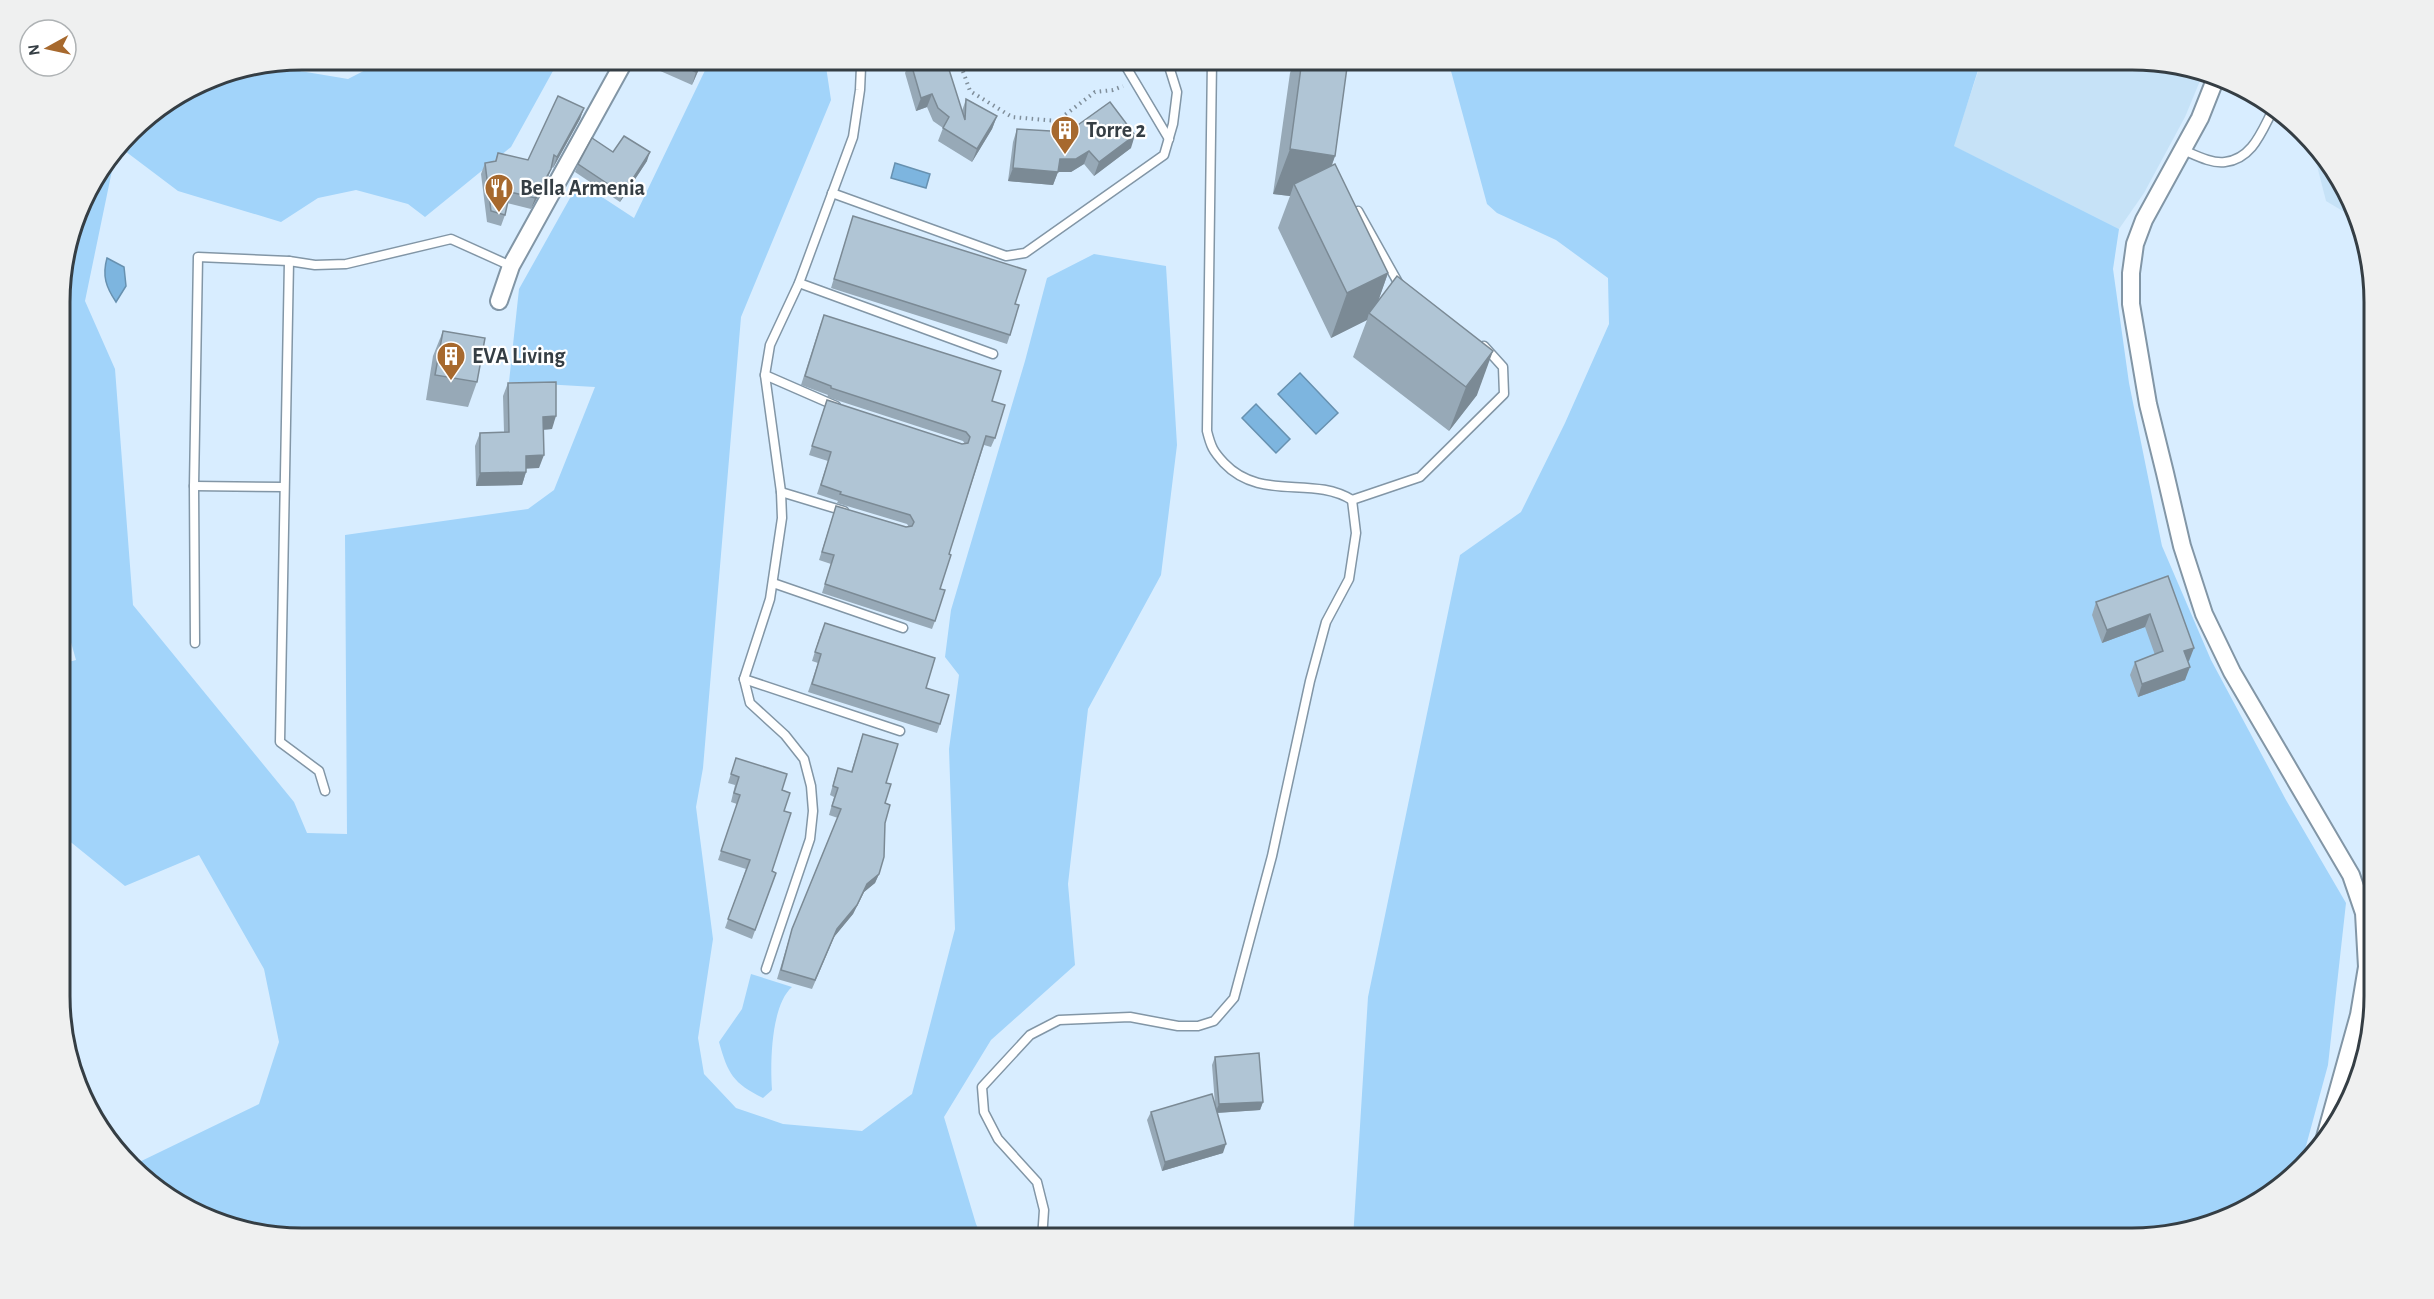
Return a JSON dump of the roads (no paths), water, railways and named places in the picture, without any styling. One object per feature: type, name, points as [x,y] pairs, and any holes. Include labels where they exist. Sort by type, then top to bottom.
[{"type":"street","points":[[498,301],[511,266],[620,70]]},
{"type":"street","points":[[2213,85],[2200,118],[2144,220],[2135,244],[2131,273],[2131,304],[2148,404],[2182,546],[2204,614],[2232,672],[2351,875],[2364,913]]},
{"type":"street","points":[[2331,1114],[2359,1014],[2364,985]]},
{"type":"lane","points":[[766,969],[810,839],[812,802],[804,759],[785,735],[750,703],[744,680],[770,599],[782,518],[781,492],[765,375],[771,345],[799,283],[853,137],[861,70]]},
{"type":"lane","points":[[1128,70],[1169,139]]},
{"type":"lane","points":[[832,193],[1006,256],[1025,253],[1164,155],[1177,92],[1170,70]]},
{"type":"lane","points":[[1043,1228],[1044,1210],[1037,1182],[998,1139],[984,1113],[982,1087],[1030,1035],[1059,1020],[1130,1017],[1178,1026],[1198,1026],[1214,1021],[1234,998],[1272,856],[1310,681],[1326,622],[1349,579],[1356,533],[1352,500],[1339,491],[1259,485],[1235,475],[1212,450],[1207,431],[1212,70]]},
{"type":"lane","points":[[2183,150],[2212,161],[2224,162],[2242,156],[2252,150],[2270,116]]},
{"type":"lane","points":[[1356,209],[1400,286],[1409,292]]},
{"type":"lane","points":[[195,643],[194,486],[198,257],[289,261],[315,265],[346,264],[451,239],[511,266]]},
{"type":"lane","points":[[289,261],[280,742],[319,771],[325,791]]},
{"type":"lane","points":[[799,283],[993,354]]},
{"type":"lane","points":[[1352,500],[1420,477],[1504,394],[1503,367],[1487,348],[1477,341]]},
{"type":"lane","points":[[765,375],[823,402],[844,409]]},
{"type":"lane","points":[[194,486],[284,487]]},
{"type":"lane","points":[[781,492],[849,513]]},
{"type":"lane","points":[[773,583],[903,628]]},
{"type":"lane","points":[[744,680],[900,731]]},
{"type":"place","name":"Torre 2","points":[[1065,156]]},
{"type":"place","name":"Bella Armenia","points":[[499,214]]},
{"type":"place","name":"EVA Living","points":[[451,382]]}]
